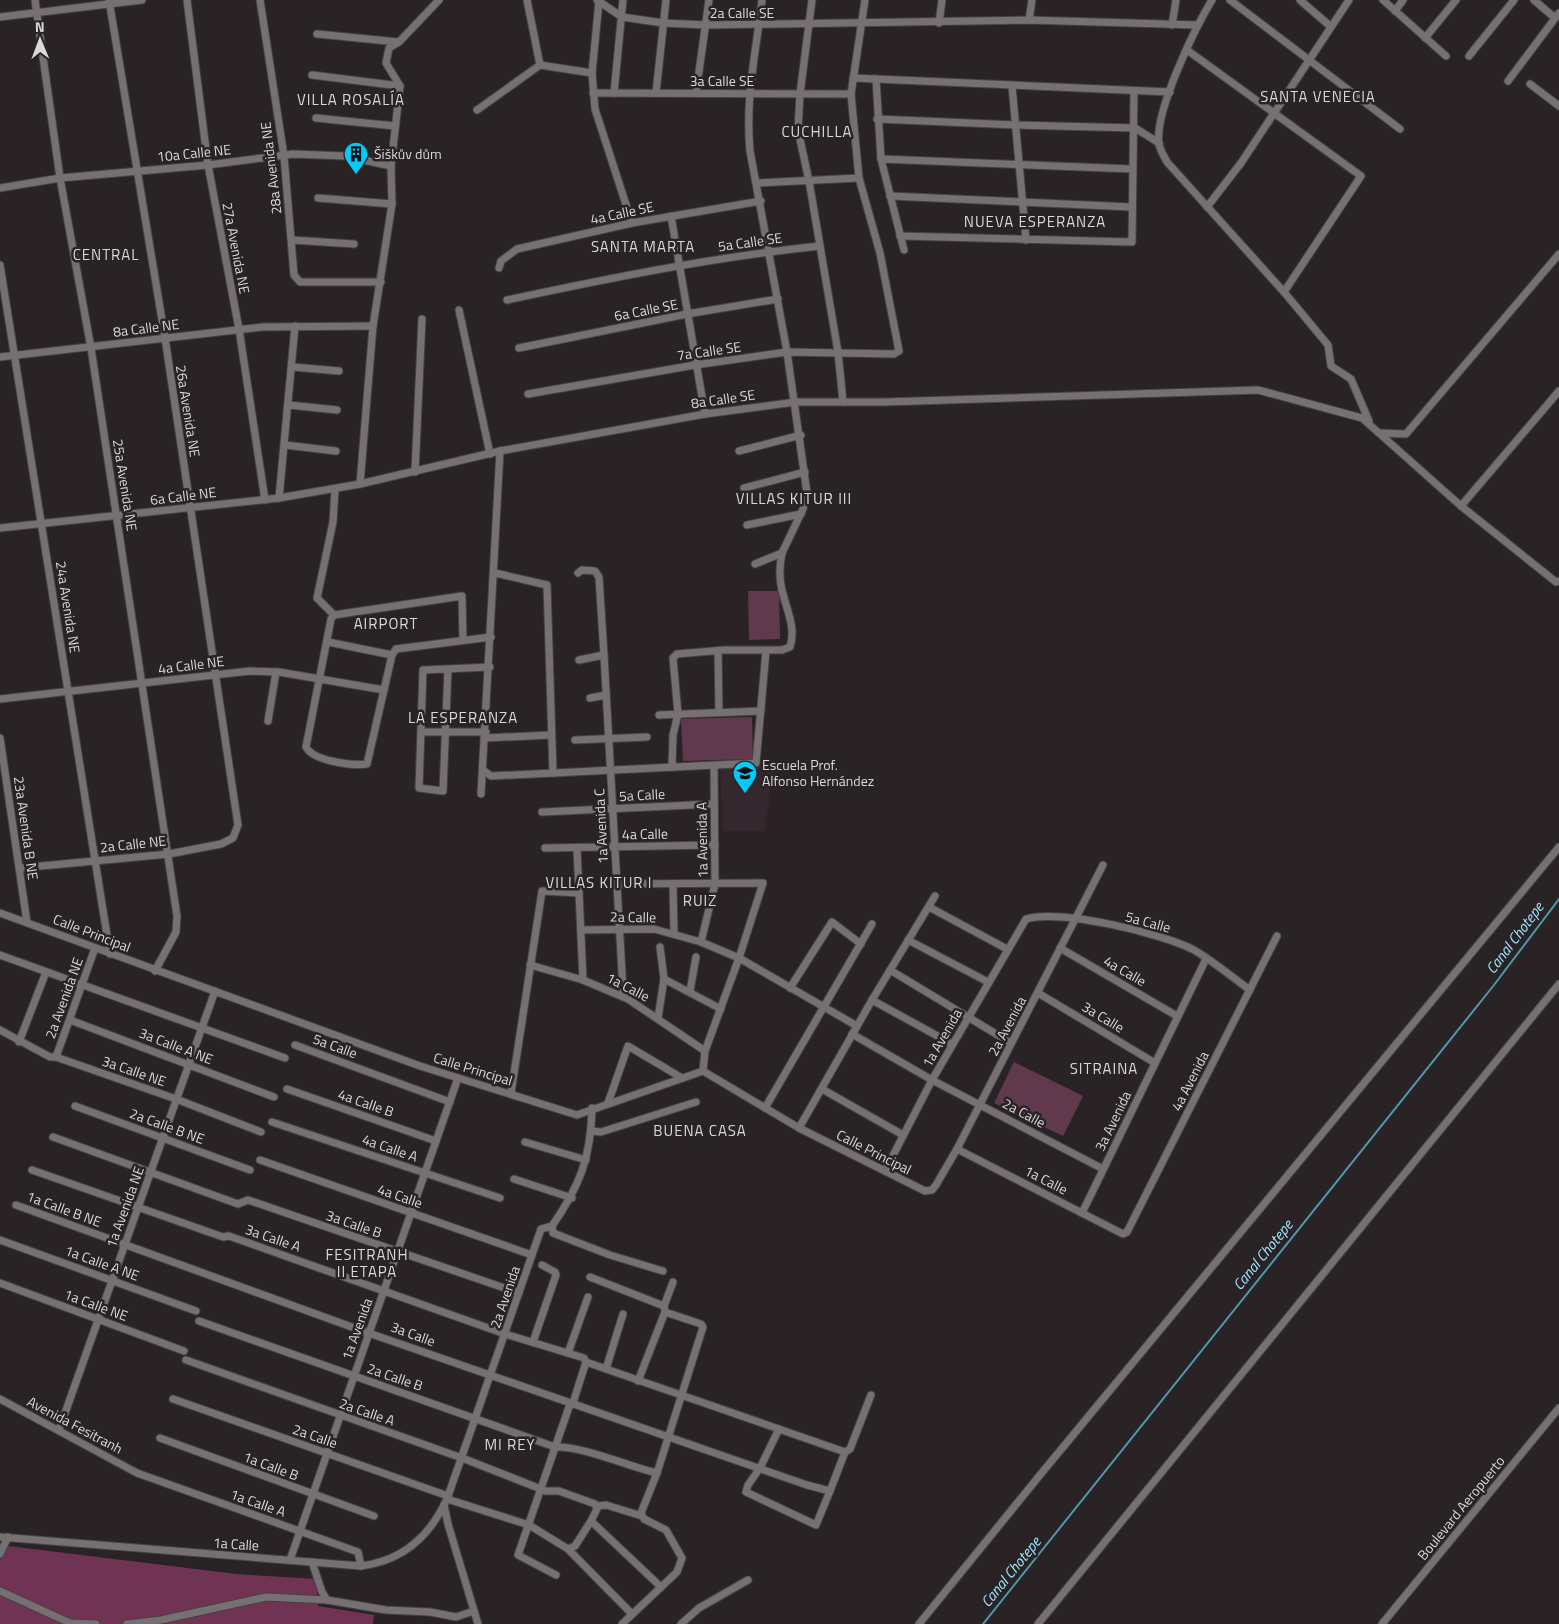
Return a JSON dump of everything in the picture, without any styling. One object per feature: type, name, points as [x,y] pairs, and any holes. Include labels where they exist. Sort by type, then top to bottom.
[{"type":"street","name":"25a Avenida NE","points":[[35,0],[60,178],[91,348],[170,854],[177,916],[176,932],[155,971]]},
{"type":"street","points":[[0,17],[109,2],[142,0]]},
{"type":"street","name":"27a Avenida NE","points":[[187,0],[208,165],[239,330],[265,500]]},
{"type":"street","name":"28a Avenida NE","points":[[260,0],[284,156],[294,275],[300,282],[381,282]]},
{"type":"street","points":[[360,484],[373,326],[392,204],[391,166],[400,86],[386,63],[389,48],[398,42],[439,0]]},
{"type":"street","points":[[527,0],[540,64]]},
{"type":"street","points":[[614,93],[623,0]]},
{"type":"street","points":[[656,93],[666,0]]},
{"type":"street","points":[[696,93],[709,0]]},
{"type":"street","points":[[672,768],[673,734],[678,714],[673,658],[676,654],[782,650],[790,647],[792,639],[788,608],[780,582],[782,553],[800,514],[807,493],[801,435],[788,352],[750,151],[747,120],[748,93],[762,0]]},
{"type":"street","points":[[812,0],[800,94],[798,130],[809,181],[838,352],[843,402]]},
{"type":"street","points":[[757,183],[859,178],[851,94],[865,0]]},
{"type":"street","points":[[939,23],[942,0]]},
{"type":"street","points":[[1029,20],[1032,0]]},
{"type":"street","points":[[1172,26],[1176,0]]},
{"type":"street","points":[[1212,0],[1197,25],[1164,111],[1159,143],[1167,162],[1328,344],[1331,366],[1351,379],[1360,405],[1373,428],[1461,506],[1556,582],[1559,581]]},
{"type":"street","points":[[1230,0],[1400,129]]},
{"type":"street","points":[[1300,0],[1330,26]]},
{"type":"street","points":[[1207,207],[1241,163],[1349,0]]},
{"type":"street","points":[[1383,0],[1446,56]]},
{"type":"street","points":[[1395,11],[1403,0]]},
{"type":"street","points":[[1425,38],[1456,0]]},
{"type":"street","points":[[1469,56],[1514,0]]},
{"type":"street","points":[[1508,81],[1557,15],[1534,0]]},
{"type":"street","points":[[598,1],[592,73],[595,109],[632,223]]},
{"type":"street","name":"2a Calle SE","points":[[598,1],[622,16],[663,23],[706,25],[810,25],[1029,20],[1172,26],[1197,25]]},
{"type":"street","name":"26a Avenida NE","points":[[109,2],[165,338],[238,826]]},
{"type":"street","points":[[317,34],[398,42]]},
{"type":"street","points":[[1187,50],[1361,176],[1284,292]]},
{"type":"street","points":[[477,110],[540,64],[592,73]]},
{"type":"street","points":[[312,75],[400,86]]},
{"type":"street","points":[[853,78],[1170,92]]},
{"type":"street","points":[[876,79],[881,159],[904,250]]},
{"type":"street","points":[[1530,84],[1559,106]]},
{"type":"street","points":[[1012,86],[1026,240]]},
{"type":"street","points":[[900,236],[1132,242],[1134,90]]},
{"type":"street","name":"3a Calle SE","points":[[594,92],[851,94]]},
{"type":"street","points":[[316,118],[395,126]]},
{"type":"street","points":[[877,118],[1016,125],[1135,128],[1159,143]]},
{"type":"street","name":"10a Calle NE","points":[[0,188],[60,178],[208,165],[284,156],[345,156],[391,166]]},
{"type":"street","points":[[881,159],[1132,169]]},
{"type":"street","name":"7a Calle SE","points":[[528,394],[695,365],[788,352],[894,354],[899,351],[880,253],[859,178]]},
{"type":"street","points":[[890,196],[1131,207]]},
{"type":"street","points":[[318,198],[392,204]]},
{"type":"street","name":"4a Calle SE","points":[[499,268],[501,261],[517,249],[632,223],[760,201]]},
{"type":"street","points":[[671,216],[678,266],[705,414]]},
{"type":"street","points":[[292,240],[354,244]]},
{"type":"street","name":"5a Calle SE","points":[[507,300],[678,266],[769,251],[820,246]]},
{"type":"street","points":[[1379,433],[1406,434],[1559,254]]},
{"type":"street","name":"24a Avenida NE","points":[[0,265],[43,524],[110,954]]},
{"type":"street","name":"6a Calle SE","points":[[519,348],[687,314],[778,299]]},
{"type":"street","points":[[459,310],[490,454]]},
{"type":"street","points":[[415,472],[422,319]]},
{"type":"street","points":[[279,498],[293,367],[295,326]]},
{"type":"street","name":"8a Calle NE","points":[[0,357],[239,330],[295,326],[373,326]]},
{"type":"street","points":[[293,367],[339,371]]},
{"type":"street","name":"8a Calle SE","points":[[415,472],[500,451],[705,414],[796,402],[1258,390],[1362,418],[1373,428]]},
{"type":"street","points":[[1461,506],[1559,391]]},
{"type":"street","points":[[289,405],[337,410]]},
{"type":"street","points":[[739,451],[801,435]]},
{"type":"street","points":[[285,445],[336,451]]},
{"type":"street","points":[[481,794],[490,667],[500,451]]},
{"type":"street","name":"6a Calle NE","points":[[0,528],[265,500],[335,489],[415,472]]},
{"type":"street","points":[[744,488],[805,472]]},
{"type":"street","points":[[334,615],[317,598],[333,522],[335,489]]},
{"type":"street","points":[[747,525],[800,514]]},
{"type":"street","points":[[756,564],[782,553]]},
{"type":"street","name":"1a Avenida C","points":[[578,573],[582,570],[595,571],[599,577],[620,929],[619,992],[628,999]]},
{"type":"street","points":[[495,573],[547,585],[553,773]]},
{"type":"street","points":[[463,640],[462,596],[334,615],[331,619],[321,678],[306,746],[308,752],[315,756],[357,765],[367,764],[392,655],[396,649],[491,637]]},
{"type":"street","points":[[328,642],[392,655]]},
{"type":"street","points":[[718,651],[719,712]]},
{"type":"street","points":[[484,770],[491,776],[756,763],[766,651]]},
{"type":"street","points":[[579,660],[604,655]]},
{"type":"street","points":[[448,669],[444,791],[419,788],[423,670],[490,667]]},
{"type":"street","name":"4a Calle NE","points":[[0,699],[250,671],[276,672],[321,678],[384,690]]},
{"type":"street","points":[[268,721],[276,672]]},
{"type":"street","points":[[590,698],[606,695]]},
{"type":"street","points":[[658,715],[761,711]]},
{"type":"street","points":[[422,732],[551,736]]},
{"type":"street","points":[[576,740],[647,737]]},
{"type":"street","name":"23a Avenida B NE","points":[[0,738],[27,922]]},
{"type":"street","name":"1a Avenida A","points":[[700,942],[715,884],[714,766]]},
{"type":"street","name":"5a Calle","points":[[542,812],[714,804]]},
{"type":"street","name":"2a Calle NE","points":[[20,868],[170,854],[222,844],[233,838],[238,826]]},
{"type":"street","name":"4a Calle","points":[[545,848],[577,849],[715,845]]},
{"type":"street","points":[[920,1624],[1046,1467],[1559,847]]},
{"type":"street","points":[[577,849],[583,980]]},
{"type":"street","name":"2a Avenida","points":[[925,1191],[932,1190],[936,1185],[957,1149],[1103,865]]},
{"type":"street","points":[[616,884],[763,883],[739,958],[705,1050],[703,1071]]},
{"type":"street","points":[[673,884],[674,933]]},
{"type":"street","points":[[511,1093],[542,891],[579,893]]},
{"type":"street","points":[[799,1128],[852,1034],[935,896]]},
{"type":"street","points":[[929,907],[1007,949]]},
{"type":"street","name":"Calle Principal","points":[[0,913],[155,971],[458,1078],[511,1093],[576,1115],[703,1071],[799,1128],[925,1191]]},
{"type":"street","name":"5a Calle","points":[[1026,919],[1076,918],[1155,935],[1194,950],[1250,990]]},
{"type":"street","name":"1a Avenida","points":[[885,1171],[952,1044],[1026,919]]},
{"type":"street","points":[[790,988],[832,922],[861,944]]},
{"type":"street","points":[[765,1108],[872,924]]},
{"type":"street","name":"2a Calle","points":[[581,930],[654,929],[674,933],[700,942],[739,958],[857,1026]]},
{"type":"street","name":"4a Avenida","points":[[1123,1234],[1127,1232],[1276,936]]},
{"type":"street","points":[[908,940],[988,982]]},
{"type":"street","points":[[658,1018],[664,979],[660,947]]},
{"type":"street","name":"2a Avenida NE","points":[[56,1057],[95,948]]},
{"type":"street","name":"4a Calle","points":[[1060,948],[1177,1016]]},
{"type":"street","points":[[0,955],[285,1058]]},
{"type":"street","points":[[690,991],[696,957]]},
{"type":"street","name":"3a Avenida","points":[[1082,1213],[1206,958]]},
{"type":"street","name":"1a Calle","points":[[530,965],[619,992]]},
{"type":"street","points":[[890,970],[1011,1044]]},
{"type":"street","points":[[19,1042],[46,972]]},
{"type":"street","points":[[664,979],[690,991],[720,1009]]},
{"type":"street","points":[[1038,1624],[1559,984]]},
{"type":"street","name":"1a Avenida NE","points":[[58,1430],[214,992]]},
{"type":"street","name":"3a Calle","points":[[1038,993],[1155,1063]]},
{"type":"street","name":"1a Calle","points":[[628,999],[705,1050]]},
{"type":"street","points":[[872,1000],[952,1044]]},
{"type":"street","name":"3a Calle A NE","points":[[70,1020],[274,1096]]},
{"type":"street","name":"3a Calle NE","points":[[0,1030],[19,1042],[50,1057],[56,1057],[176,1099],[262,1132]]},
{"type":"street","name":"2a Calle","points":[[852,1034],[932,1080],[1103,1169]]},
{"type":"street","name":"5a Calle","points":[[295,1045],[450,1102]]},
{"type":"street","points":[[608,1103],[628,1046],[682,1078]]},
{"type":"street","name":"1a Avenida","points":[[290,1560],[458,1078]]},
{"type":"street","name":"4a Calle B","points":[[287,1089],[436,1141]]},
{"type":"street","points":[[822,1090],[904,1135]]},
{"type":"street","points":[[592,1130],[601,1132],[696,1102]]},
{"type":"street","name":"2a Calle B NE","points":[[75,1106],[250,1170]]},
{"type":"street","name":"2a Avenida","points":[[446,1500],[542,1229],[552,1226],[572,1198],[580,1182],[592,1130],[592,1108]]},
{"type":"street","name":"4a Calle A","points":[[272,1122],[500,1198]]},
{"type":"street","name":"3a Calle B","points":[[54,1137],[238,1204],[248,1200],[519,1293]]},
{"type":"street","points":[[525,1142],[586,1160]]},
{"type":"street","name":"1a Calle","points":[[957,1149],[1123,1234]]},
{"type":"street","name":"4a Calle","points":[[260,1160],[532,1255]]},
{"type":"street","points":[[32,1170],[138,1208]]},
{"type":"street","points":[[514,1179],[572,1198]]},
{"type":"street","name":"1a Calle B NE","points":[[16,1205],[216,1278]]},
{"type":"street","name":"3a Calle A","points":[[138,1208],[223,1237],[230,1236],[505,1334],[584,1358],[586,1362],[638,1381],[845,1452]]},
{"type":"street","points":[[552,1226],[553,1233],[581,1245],[663,1271]]},
{"type":"street","name":"1a Calle A NE","points":[[0,1240],[196,1311]]},
{"type":"street","points":[[532,1342],[556,1275],[555,1272],[542,1265]]},
{"type":"street","points":[[590,1277],[701,1324],[703,1327],[680,1395],[657,1473],[641,1513],[642,1516]]},
{"type":"street","name":"3a Calle","points":[[216,1278],[668,1438],[830,1491]]},
{"type":"street","points":[[638,1381],[673,1282]]},
{"type":"street","name":"1a Calle NE","points":[[0,1283],[184,1351]]},
{"type":"street","points":[[568,1353],[588,1297]]},
{"type":"street","points":[[606,1369],[623,1314]]},
{"type":"street","name":"2a Calle B","points":[[198,1321],[555,1447],[574,1448],[631,1467],[657,1473]]},
{"type":"street","name":"2a Calle A","points":[[186,1360],[462,1458],[546,1491],[560,1491],[597,1506],[606,1505],[642,1516],[663,1527],[682,1558],[677,1572],[661,1587]]},
{"type":"street","points":[[556,1575],[519,1557],[555,1447],[569,1407],[573,1403],[586,1362]]},
{"type":"street","points":[[780,1429],[760,1468],[748,1485],[746,1492],[816,1525],[845,1452],[850,1449],[871,1396]]},
{"type":"street","name":"Avenida Fesitranh","points":[[0,1399],[138,1473]]},
{"type":"street","name":"2a Calle","points":[[173,1399],[327,1454],[446,1500],[528,1526],[568,1549],[632,1614]]},
{"type":"street","name":"Boulevard Aeropuerto","points":[[1382,1624],[1559,1408]]},
{"type":"street","name":"1a Calle B","points":[[160,1438],[374,1516]]},
{"type":"street","name":"1a Calle A","points":[[138,1473],[358,1552],[361,1566]]},
{"type":"street","points":[[446,1500],[448,1524],[478,1624]]},
{"type":"street","name":"1a Calle","points":[[4,1537],[361,1566],[378,1564],[404,1553],[433,1525],[446,1500]]},
{"type":"street","points":[[568,1549],[575,1546],[591,1521],[597,1506]]},
{"type":"street","points":[[591,1521],[661,1587],[622,1624]]},
{"type":"street","points":[[0,1554],[4,1537]]},
{"type":"street","points":[[312,1562],[322,1592],[328,1600]]},
{"type":"street","points":[[681,1624],[698,1608],[748,1580]]},
{"type":"street","points":[[0,1591],[70,1623],[96,1624]]},
{"type":"street","points":[[126,1624],[161,1620],[188,1612],[238,1605],[266,1597],[328,1600],[386,1610],[430,1612],[456,1620],[474,1611]]},
{"type":"shaded area","points":[[748,591],[779,591],[780,639],[749,640]]},
{"type":"shaded area","points":[[752,717],[753,759],[683,761],[681,719]]},
{"type":"shaded area","name":"Escuela Prof. Alfonso Hernández","points":[[774,764],[765,831],[723,831],[720,769]]},
{"type":"shaded area","points":[[1014,1062],[1083,1096],[1063,1136],[994,1103]]},
{"type":"shaded area","points":[[0,1545],[236,1574],[316,1579],[318,1606],[374,1615],[373,1624],[0,1624]]},
{"type":"waterway","name":"Canal Chotepe","points":[[983,1624],[1494,985],[1559,899]]},
{"type":"place","name":"Šiškův dům","points":[[356,175]]},
{"type":"place","name":"Escuela Prof. Alfonso Hernández","points":[[745,794]]},
{"type":"district","name":"SANTA VENECIA","points":[[1318,97]]},
{"type":"district","name":"VILLA ROSALÍA","points":[[351,100]]},
{"type":"district","name":"CUCHILLA","points":[[817,132]]},
{"type":"district","name":"NUEVA ESPERANZA","points":[[1035,222]]},
{"type":"district","name":"SANTA MARTA","points":[[643,247]]},
{"type":"district","name":"CENTRAL","points":[[106,255]]},
{"type":"district","name":"VILLAS KITUR III","points":[[794,499]]},
{"type":"district","name":"AIRPORT","points":[[386,624]]},
{"type":"district","name":"LA ESPERANZA","points":[[463,718]]},
{"type":"district","name":"VILLAS KITUR I","points":[[599,883]]},
{"type":"district","name":"RUIZ","points":[[700,901]]},
{"type":"district","name":"SITRAINA","points":[[1104,1069]]},
{"type":"district","name":"BUENA CASA","points":[[700,1131]]},
{"type":"district","name":"FESITRANH II ETAPA","points":[[367,1264]]},
{"type":"district","name":"MI REY","points":[[510,1445]]}]
